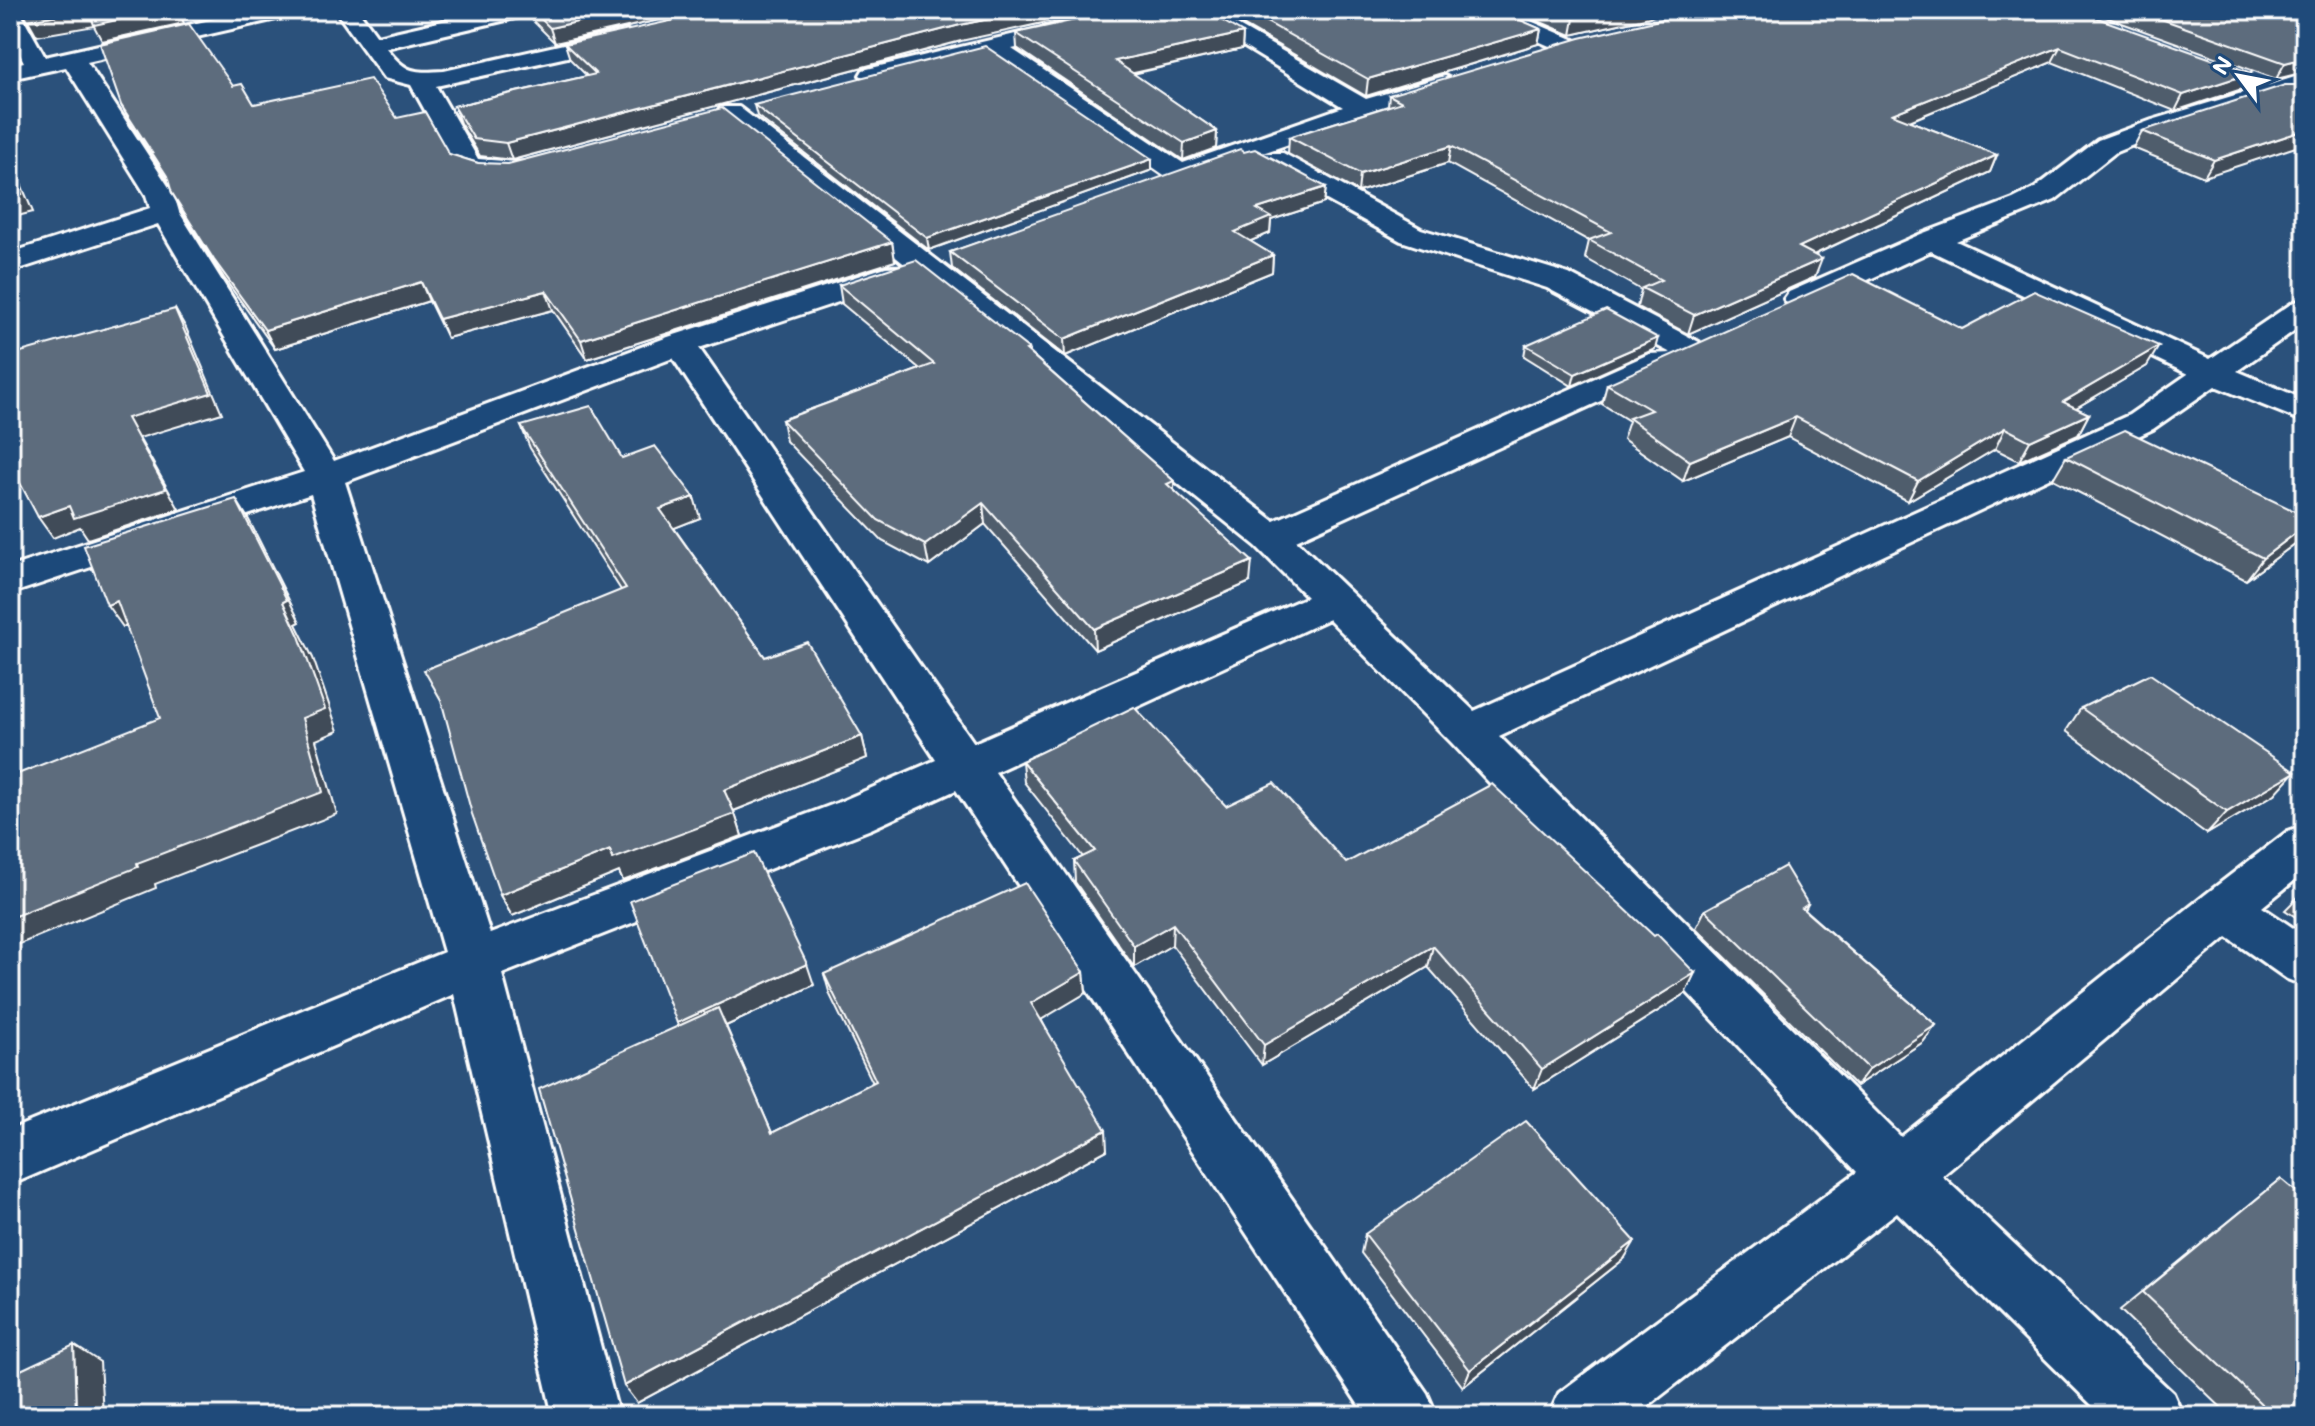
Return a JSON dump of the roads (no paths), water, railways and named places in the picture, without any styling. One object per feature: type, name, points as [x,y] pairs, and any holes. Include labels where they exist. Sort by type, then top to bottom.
[{"type":"street","points":[[17,10],[10,12],[38,66]]},
{"type":"street","points":[[10,72],[285,10]]},
{"type":"street","points":[[346,10],[393,73],[420,80],[444,78],[642,34]]},
{"type":"street","points":[[372,44],[520,10]]},
{"type":"street","points":[[854,80],[1146,10]]},
{"type":"street","points":[[1195,10],[1363,108]]},
{"type":"street","points":[[1486,10],[1569,46]]},
{"type":"street","points":[[1525,59],[1599,39]]},
{"type":"street","points":[[992,46],[1166,178],[1363,108],[1466,77]]},
{"type":"street","points":[[73,58],[160,195],[165,212],[325,477],[473,963],[586,1416]]},
{"type":"street","points":[[2231,74],[2305,101]]},
{"type":"street","points":[[420,80],[468,164],[484,170],[513,171],[542,163]]},
{"type":"street","points":[[1773,311],[1931,240],[2045,194],[2107,146],[2305,81]]},
{"type":"street","points":[[701,120],[761,104]]},
{"type":"street","points":[[730,112],[936,260],[1270,537],[1468,732],[1899,1175],[2150,1416]]},
{"type":"street","points":[[1251,148],[1411,235],[1558,281],[1687,349]]},
{"type":"street","points":[[10,263],[165,212]]},
{"type":"street","points":[[1931,240],[2212,373],[2305,412]]},
{"type":"street","points":[[10,581],[325,477],[680,344],[936,260]]},
{"type":"street","points":[[1468,732],[2141,422],[2305,309]]},
{"type":"street","points":[[1270,537],[1716,336]]},
{"type":"street","points":[[680,344],[962,766],[1404,1416]]},
{"type":"street","points":[[10,1158],[473,963],[854,816],[1333,601]]},
{"type":"street","points":[[1582,1416],[1899,1175],[2305,844]]},
{"type":"street","points":[[2224,908],[2305,964]]}]
